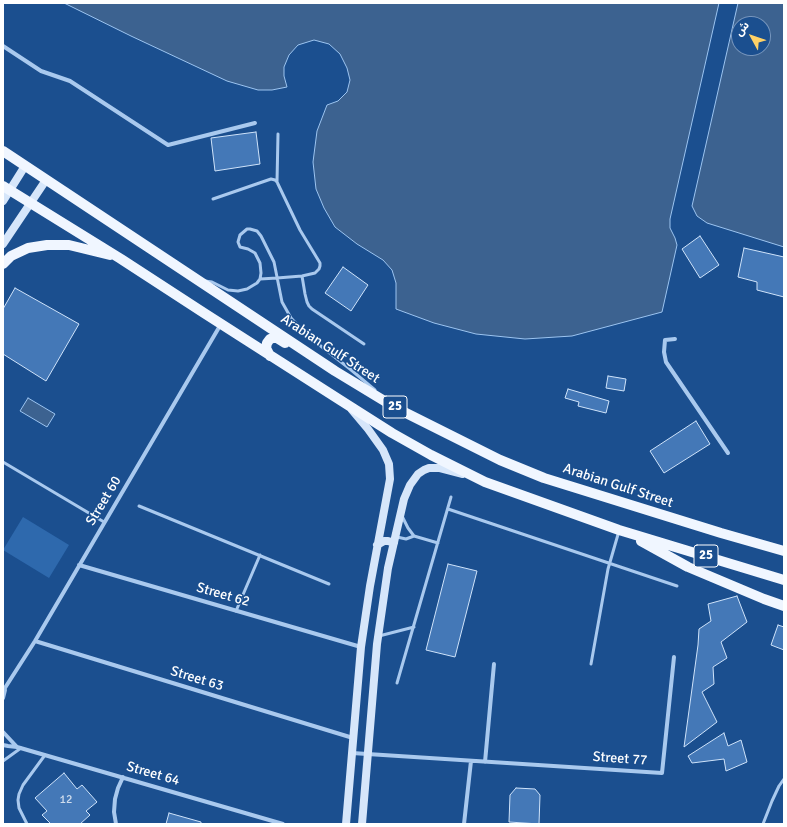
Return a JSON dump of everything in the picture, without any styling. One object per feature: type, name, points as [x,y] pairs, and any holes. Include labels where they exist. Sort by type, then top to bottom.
[{"type":"main road","name":"Arabian Gulf Street","points":[[3,151],[335,371],[396,408],[500,460],[544,478],[784,552]]},
{"type":"main road","points":[[3,201],[7,188],[26,166]]},
{"type":"main road","points":[[3,244],[46,180]]},
{"type":"main road","name":"25","points":[[7,188],[121,259],[346,404],[431,455],[485,482],[624,532],[784,580]]},
{"type":"main road","points":[[3,264],[11,256],[28,248],[47,245],[69,245],[121,259]]},
{"type":"main road","points":[[270,356],[266,351],[266,345],[270,340],[276,338],[323,368],[335,371]]},
{"type":"main road","points":[[346,404],[377,440],[383,450],[390,471],[361,647],[346,824]]},
{"type":"main road","points":[[362,824],[378,637],[388,568],[404,499],[410,485],[418,474],[427,469],[445,469],[485,482]]},
{"type":"main road","points":[[624,532],[688,567],[784,606]]},
{"type":"main road","points":[[377,545],[384,541],[394,540]]},
{"type":"street","points":[[3,46],[41,71],[70,81],[168,145],[255,123]]},
{"type":"street","name":"Street 60","points":[[4,690],[35,641],[221,324]]},
{"type":"street","points":[[675,339],[666,340],[664,352],[666,362],[728,454]]},
{"type":"street","name":"Street 62","points":[[79,565],[361,647]]},
{"type":"street","name":"Street 63","points":[[35,641],[353,738]]},
{"type":"street","name":"Street 77","points":[[352,753],[662,773],[674,657]]},
{"type":"street","points":[[485,762],[494,664]]},
{"type":"street","points":[[3,698],[4,690]]},
{"type":"street","points":[[3,732],[19,747]]},
{"type":"street","name":"Street 64","points":[[3,745],[19,747],[283,824]]},
{"type":"street","points":[[464,824],[471,761]]},
{"type":"street","points":[[116,824],[114,816],[115,799],[123,777]]},
{"type":"lane","points":[[260,279],[302,276],[315,273],[319,269],[320,263],[300,230],[277,182],[278,134]]},
{"type":"lane","points":[[213,199],[271,180],[275,180],[277,182]]},
{"type":"lane","points":[[201,282],[209,282],[228,290],[238,291],[247,289],[257,283],[260,279],[261,273],[258,258],[255,253],[240,247],[238,244],[240,235],[247,229],[257,231],[262,236],[274,262],[282,302],[291,318],[308,336],[396,408]]},
{"type":"lane","points":[[302,276],[309,306],[364,344]]},
{"type":"lane","points":[[3,462],[104,522]]},
{"type":"lane","points":[[397,682],[451,497]]},
{"type":"lane","points":[[139,506],[329,584]]},
{"type":"lane","points":[[448,509],[677,586]]},
{"type":"lane","points":[[401,510],[408,528],[414,536]]},
{"type":"lane","points":[[591,664],[608,569],[624,532]]},
{"type":"lane","points":[[394,540],[398,538],[406,539],[414,536],[438,543]]},
{"type":"lane","points":[[236,611],[260,555]]},
{"type":"lane","points":[[378,637],[414,627]]},
{"type":"lane","points":[[3,761],[19,747]]},
{"type":"lane","points":[[27,824],[19,808],[19,794],[23,785],[45,755]]},
{"type":"lane","points":[[763,824],[772,801],[784,779]]},
{"type":"shaded area","points":[[64,3],[719,3],[670,219],[670,228],[677,245],[662,312],[572,336],[525,339],[476,334],[434,323],[396,309],[396,283],[392,270],[383,260],[357,244],[335,227],[324,208],[316,189],[313,162],[317,131],[327,105],[338,101],[347,92],[350,80],[347,68],[340,54],[329,44],[314,40],[298,45],[289,55],[284,67],[284,76],[287,87],[272,90],[258,90],[227,81]]},
{"type":"shaded area","points":[[738,3],[784,3],[784,247],[707,223],[697,216],[692,206],[731,34],[731,56],[771,56],[771,16],[735,16]]},
{"type":"shaded area","points":[[28,398],[55,414],[47,427],[20,411]]},
{"type":"shaded area","points":[[23,517],[69,545],[49,578],[3,550]]},
{"type":"building","points":[[256,132],[260,164],[215,171],[211,138]]},
{"type":"building","points":[[700,236],[719,265],[700,278],[682,249]]},
{"type":"building","points":[[744,248],[784,257],[784,297],[757,290],[757,282],[738,277]]},
{"type":"building","points":[[343,267],[368,285],[351,311],[325,293]]},
{"type":"building","points":[[15,288],[79,324],[46,381],[3,354],[3,309]]},
{"type":"building","points":[[608,376],[626,379],[624,391],[606,388]]},
{"type":"building","points":[[568,389],[609,401],[606,413],[578,406],[579,402],[565,398]]},
{"type":"building","points":[[696,421],[710,444],[664,473],[650,451]]},
{"type":"building","points":[[448,564],[477,571],[455,657],[426,650]]},
{"type":"building","points":[[737,596],[747,622],[721,642],[727,658],[713,667],[714,684],[702,692],[717,722],[684,747],[699,629],[711,621],[708,604]]},
{"type":"building","points":[[778,625],[784,627],[784,650],[771,645]]},
{"type":"building","points":[[724,733],[728,746],[741,740],[747,762],[726,771],[724,759],[692,763],[688,756]]},
{"type":"building","points":[[64,773],[77,789],[82,785],[97,802],[86,811],[90,815],[80,824],[51,824],[42,815],[47,811],[35,798]]},
{"type":"building","points":[[516,788],[535,789],[540,795],[539,824],[509,822],[510,795]]},
{"type":"building","points":[[169,813],[201,822],[201,824],[166,824]]}]
